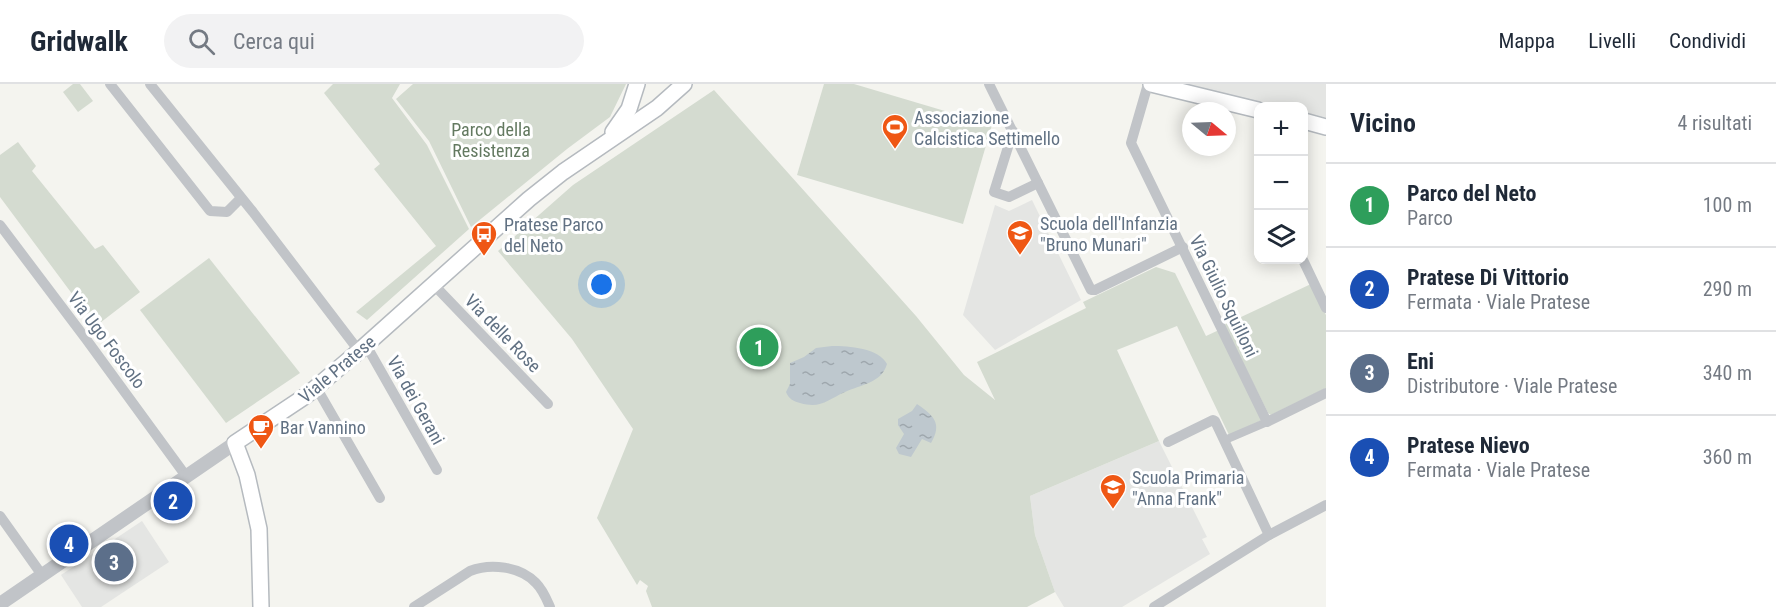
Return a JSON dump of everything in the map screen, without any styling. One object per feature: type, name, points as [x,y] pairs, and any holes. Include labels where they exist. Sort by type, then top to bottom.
[{"type":"main road","name":"Viale Pratese","points":[[596,148],[624,117],[637,84]]},
{"type":"main road","name":"Viale Pratese","points":[[235,443],[293,406],[363,348],[530,199],[596,148],[657,108],[684,84]]},
{"type":"main road","points":[[1149,84],[1254,109]]},
{"type":"main road","points":[[1308,123],[1326,127]]},
{"type":"main road","points":[[235,443],[247,475],[259,529],[261,607]]},
{"type":"main road","points":[[251,607],[250,518],[253,500]]},
{"type":"street","points":[[110,84],[210,211],[227,212],[241,198]]},
{"type":"street","name":"Via dei Gerani","points":[[150,84],[363,348],[437,470]]},
{"type":"street","points":[[989,84],[1092,291],[1183,248]]},
{"type":"street","name":"Via Giulio Squilloni","points":[[1149,84],[1131,143],[1267,422]]},
{"type":"street","points":[[1012,131],[994,192],[1009,197],[1038,183]]},
{"type":"street","name":"Via Ugo Foscolo","points":[[0,225],[186,476]]},
{"type":"street","points":[[1305,264],[1326,308]]},
{"type":"street","name":"Via delle Rose","points":[[434,285],[548,404]]},
{"type":"street","points":[[316,387],[380,498]]},
{"type":"street","points":[[1225,440],[1326,393]]},
{"type":"street","points":[[1168,442],[1213,420],[1225,440],[1269,535]]},
{"type":"street","name":"Viale Pratese","points":[[0,604],[235,443]]},
{"type":"street","points":[[1154,607],[1269,535],[1326,505]]},
{"type":"street","points":[[0,516],[42,575]]},
{"type":"street","points":[[414,607],[470,571],[490,566],[529,576],[543,592],[550,607]]},
{"type":"shaded area","points":[[1151,84],[1326,84],[1326,128],[1308,123],[1308,102],[1254,102],[1254,105]]},
{"type":"shaded area","name":"Scuola dell'Infanzia \"Bruno Munari\"","points":[[1032,200],[1081,300],[995,350],[963,315],[995,205],[1009,211]]},
{"type":"shaded area","name":"Scuola Primaria \"Anna Frank\"","points":[[1159,441],[1207,537],[1202,539],[1210,554],[1122,607],[1064,607],[1055,592],[1035,535],[1030,496]]},
{"type":"shaded area","points":[[142,521],[169,562],[101,607],[82,607],[61,575]]},
{"type":"green space","points":[[73,84],[80,84],[93,101],[78,112],[63,92]]},
{"type":"green space","points":[[333,84],[400,84],[392,98],[427,145],[469,229],[367,320],[356,312],[436,246],[374,169],[380,164],[324,93]]},
{"type":"green space","name":"Parco della Resistenza","points":[[413,84],[626,84],[610,117],[471,227],[429,141],[396,99]]},
{"type":"green space","name":"Associazione Calcistica Settimello","points":[[824,84],[854,84],[992,125],[963,224],[797,175]]},
{"type":"green space","points":[[714,90],[916,316],[964,375],[995,400],[977,362],[1086,308],[1083,302],[1156,267],[1175,273],[1206,336],[1219,330],[1262,420],[1229,435],[1177,326],[1117,350],[1159,441],[1030,496],[1035,535],[1055,592],[1027,607],[652,607],[646,591],[648,586],[640,580],[637,585],[597,518],[633,429],[572,339],[498,251],[573,185]]},
{"type":"green space","points":[[18,142],[36,166],[32,171],[95,249],[103,245],[140,292],[96,326],[0,197],[0,155]]},
{"type":"green space","points":[[209,258],[300,373],[226,423],[140,310]]},
{"type":"green space","points":[[1311,284],[1326,315],[1326,388],[1271,415],[1224,325]]},
{"type":"water","points":[[855,347],[871,351],[887,364],[875,379],[824,403],[807,405],[788,396],[786,392],[790,384],[790,363],[816,348]]},
{"type":"water","points":[[917,404],[935,420],[936,430],[931,443],[922,439],[911,457],[899,454],[896,448],[904,434],[898,425],[898,419],[912,411]]},
{"type":"place","name":"Associazione Calcistica Settimello","points":[[895,150]]},
{"type":"place","name":"Scuola dell'Infanzia \"Bruno Munari\"","points":[[1020,256]]},
{"type":"place","name":"Pratese Parco del Neto","points":[[484,257]]},
{"type":"place","name":"Parco del Neto","points":[[759,347]]},
{"type":"place","name":"Bar Vannino","points":[[261,450]]},
{"type":"place","name":"Pratese Di Vittorio","points":[[173,501]]},
{"type":"place","name":"Scuola Primaria \"Anna Frank\"","points":[[1113,510]]},
{"type":"place","name":"Pratese Nievo","points":[[69,544]]},
{"type":"place","name":"Eni","points":[[114,562]]}]
